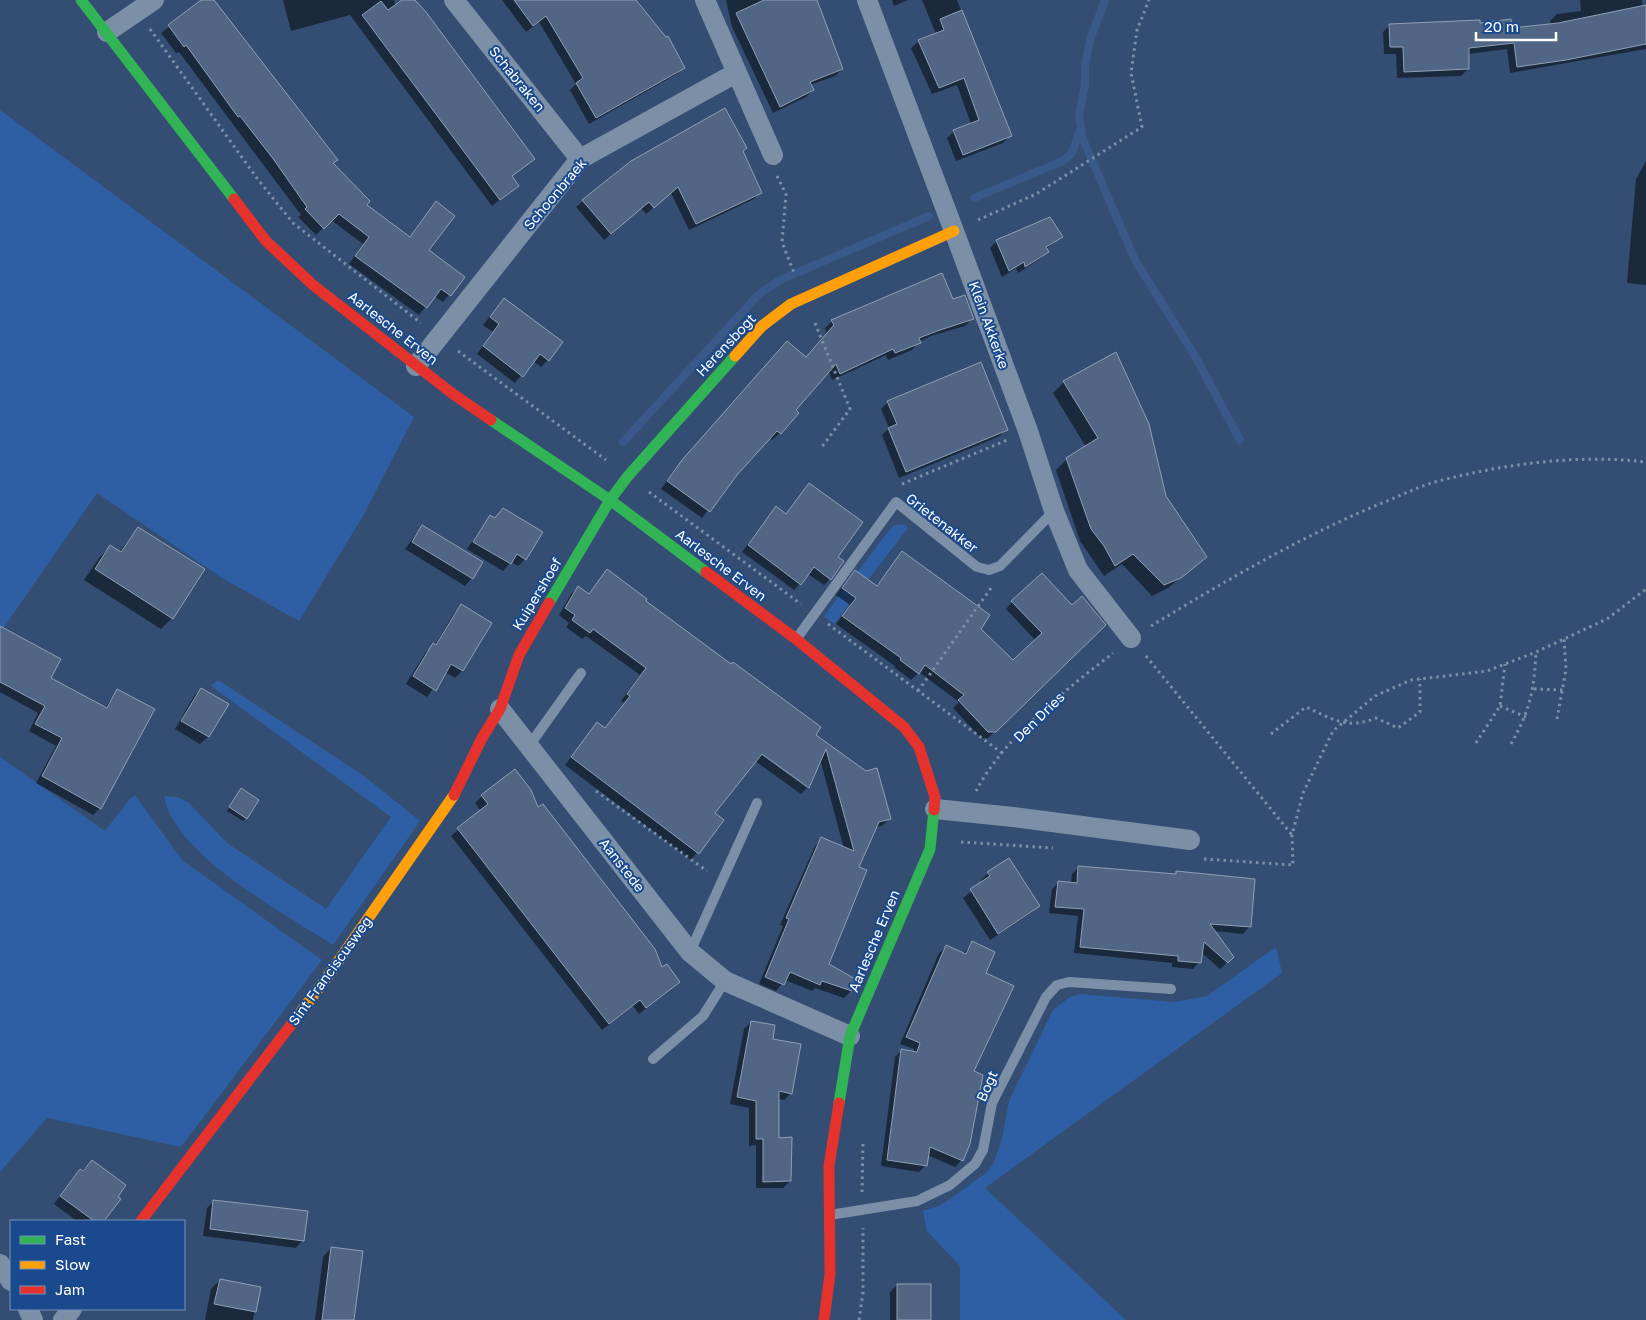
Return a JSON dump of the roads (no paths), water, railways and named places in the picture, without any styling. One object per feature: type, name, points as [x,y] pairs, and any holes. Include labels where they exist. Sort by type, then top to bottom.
[{"type":"street","name":"Aarlesche Erven","points":[[81,0],[266,241],[313,285],[453,394],[610,500],[796,639],[904,726],[920,747],[935,797],[930,849],[850,1036],[829,1166],[830,1274],[824,1320]]},
{"type":"street","name":"Schabraken","points":[[454,0],[580,159]]},
{"type":"street","points":[[705,0],[773,155]]},
{"type":"street","name":"Klein Akkerke","points":[[867,0],[1028,431],[1054,511],[1078,570],[1131,638]]},
{"type":"street","points":[[107,32],[146,6]]},
{"type":"street","name":"Schoonbraek","points":[[416,366],[580,159],[736,73]]},
{"type":"street","name":"Herensbogt","points":[[610,500],[628,476],[762,326],[803,294],[954,231]]},
{"type":"street","name":"Kuipershoef","points":[[500,709],[519,655],[610,500]]},
{"type":"street","name":"Aanstede","points":[[500,709],[690,952],[725,981],[850,1036]]},
{"type":"street","name":"Sint Franciscusweg","points":[[142,1220],[328,976],[452,799],[482,738],[500,709]]},
{"type":"street","points":[[934,809],[1190,840]]},
{"type":"street","points":[[0,1264],[10,1279]]},
{"type":"street","points":[[63,1320],[71,1310]]},
{"type":"lane","name":"Grietenakker","points":[[796,639],[896,502],[977,567],[989,570],[1000,566],[1054,511]]},
{"type":"lane","points":[[529,746],[581,673]]},
{"type":"lane","points":[[690,952],[757,803]]},
{"type":"lane","points":[[653,1059],[703,1016],[725,981]]},
{"type":"lane","name":"Bogt","points":[[828,1215],[917,1201],[950,1185],[975,1164],[984,1150],[992,1103],[1046,997],[1057,985],[1069,982],[1171,989]]},
{"type":"waterway","points":[[1105,0],[1090,40],[1085,67],[1085,85],[1079,115],[1082,137],[1135,260],[1195,356],[1240,440]]},
{"type":"waterway","points":[[974,198],[1063,161],[1072,153],[1080,130]]},
{"type":"waterway","points":[[623,442],[759,294],[780,280],[929,216]]}]
